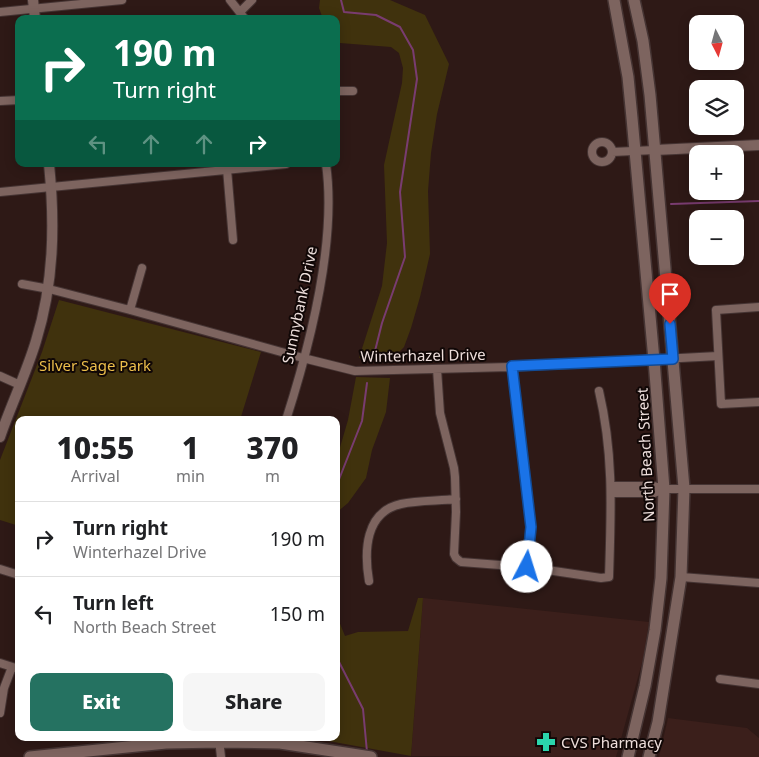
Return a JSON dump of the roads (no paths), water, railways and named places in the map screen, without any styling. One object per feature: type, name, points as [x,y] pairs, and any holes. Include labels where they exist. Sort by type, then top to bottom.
[{"type":"main road","points":[[615,6],[635,3],[646,64],[684,488],[681,577],[658,722],[649,757]]},
{"type":"main road","name":"North Beach Street","points":[[615,6],[628,77],[664,489],[661,578],[654,639],[628,757]]},
{"type":"main road","points":[[654,639],[672,640]]},
{"type":"main road","points":[[30,757],[201,741]]},
{"type":"main road","points":[[239,741],[280,743],[371,757]]},
{"type":"street","points":[[0,12],[122,0]]},
{"type":"street","points":[[230,0],[242,15]]},
{"type":"street","points":[[244,15],[252,0]]},
{"type":"street","points":[[340,91],[353,91]]},
{"type":"street","points":[[0,101],[15,100]]},
{"type":"street","points":[[612,152],[759,145]]},
{"type":"street","points":[[0,438],[36,343],[49,289],[52,255],[49,167]]},
{"type":"street","points":[[0,192],[256,167]]},
{"type":"street","name":"Sunnybank Drive","points":[[287,416],[310,333],[324,260],[328,192],[326,167]]},
{"type":"street","points":[[227,170],[233,240]]},
{"type":"street","points":[[130,310],[142,268]]},
{"type":"street","name":"Winterhazel Drive","points":[[22,284],[130,310],[355,371],[718,356]]},
{"type":"street","points":[[759,307],[716,310],[721,404],[759,402]]},
{"type":"street","points":[[512,366],[531,527],[527,567]]},
{"type":"street","points":[[437,369],[440,413],[454,468],[456,499],[454,554],[458,560],[527,567],[601,578],[609,577],[612,490],[607,426],[599,391]]},
{"type":"street","points":[[0,376],[20,385]]},
{"type":"street","points":[[612,490],[654,493],[664,489],[684,488],[759,489]]},
{"type":"street","points":[[369,581],[367,541],[371,529],[383,512],[402,504],[456,499]]},
{"type":"street","points":[[0,570],[15,574]]},
{"type":"street","points":[[681,577],[759,582]]},
{"type":"street","points":[[0,663],[15,668],[4,688],[0,713]]},
{"type":"street","points":[[720,679],[759,684]]},
{"type":"street","points":[[219,741],[221,757]]},
{"type":"waterway","points":[[341,0],[344,12],[376,15],[400,27],[413,50],[417,79],[400,192],[405,257],[382,323],[375,351]]},
{"type":"waterway","points":[[671,204],[759,201]]},
{"type":"waterway","points":[[340,477],[362,421],[367,383]]},
{"type":"waterway","points":[[340,664],[363,709],[367,752]]},
{"type":"place","name":"CVS Pharmacy","points":[[546,742]]},
{"type":"park label","name":"Silver Sage Park","points":[[95,365]]}]
